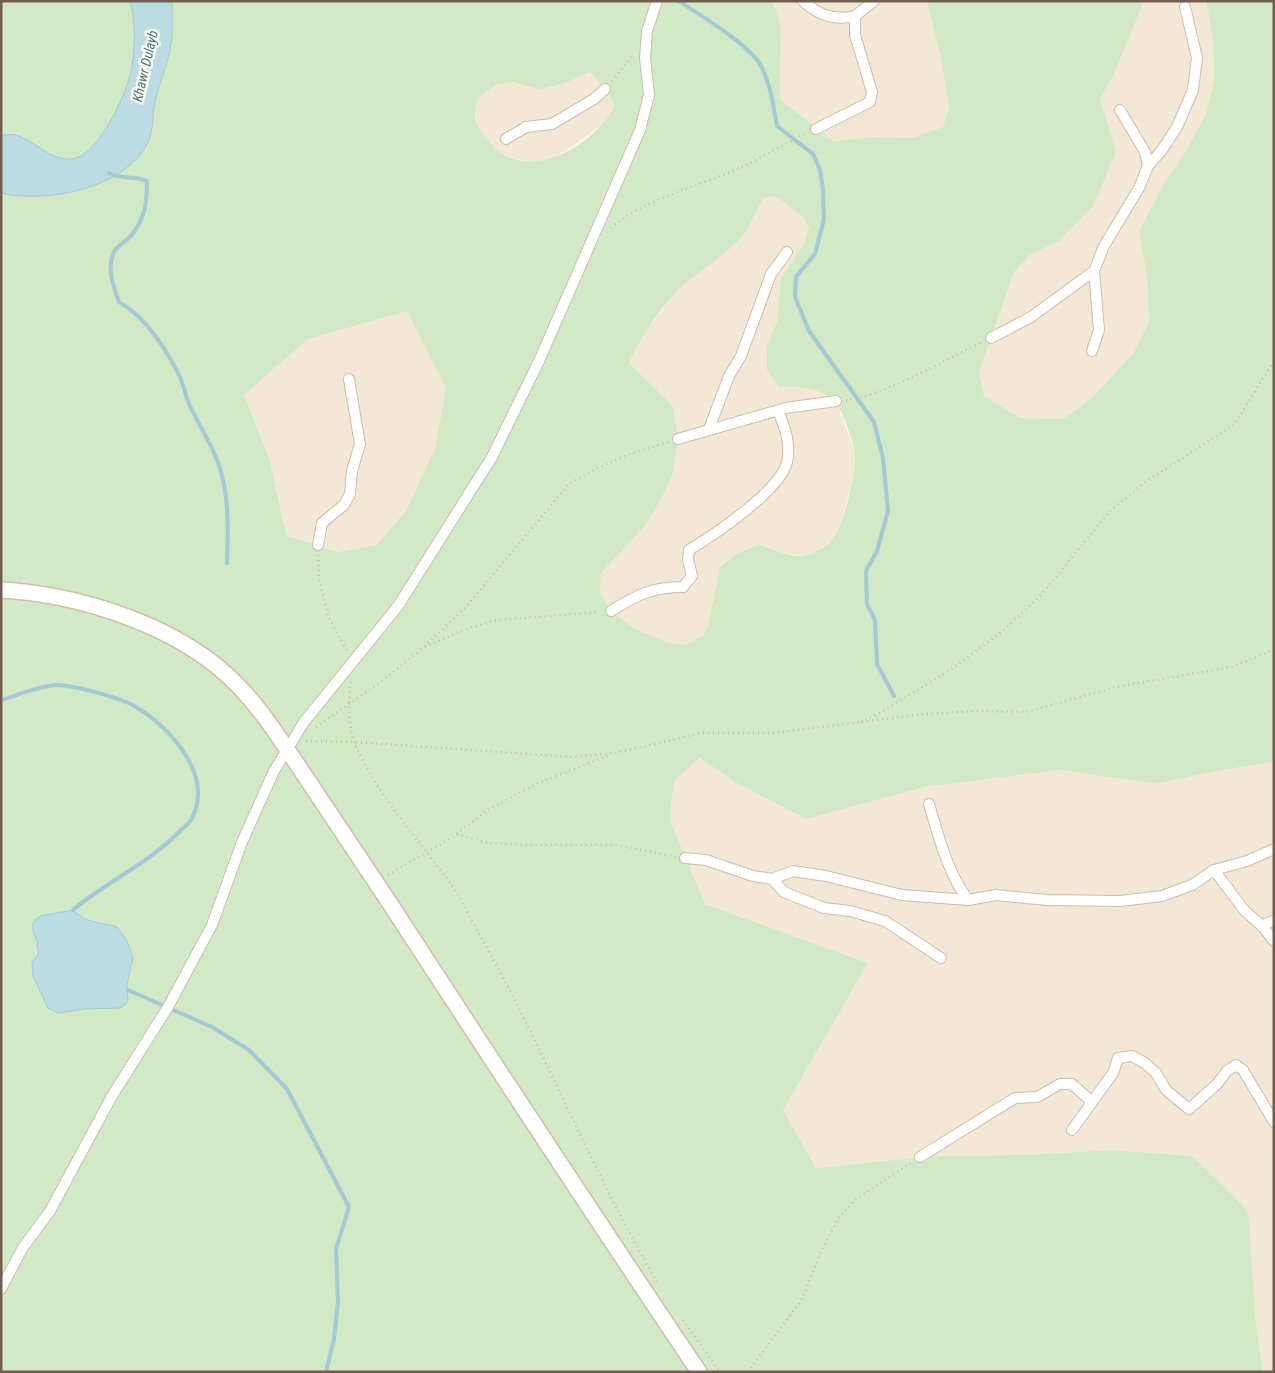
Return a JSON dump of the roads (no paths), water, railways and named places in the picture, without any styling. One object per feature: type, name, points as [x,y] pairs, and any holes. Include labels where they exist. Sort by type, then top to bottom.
[{"type":"main road","points":[[1,590],[32,591],[77,601],[122,615],[174,639],[217,667],[248,695],[290,745],[376,882],[699,1372]]},
{"type":"street","points":[[1,1289],[22,1249],[50,1211],[112,1096],[168,1007],[212,925],[260,799],[290,745],[304,722],[354,663],[398,606],[492,457],[539,361],[640,130],[649,95],[645,58],[647,31],[657,1]]},
{"type":"street","points":[[803,1],[826,16],[842,19],[855,16],[874,1]]},
{"type":"street","points":[[1092,351],[1099,330],[1094,271],[1104,246],[1139,188],[1148,166],[1162,150],[1176,127],[1193,90],[1197,58],[1185,7]]},
{"type":"street","points":[[816,129],[870,102],[872,92],[855,35],[855,16]]},
{"type":"street","points":[[506,139],[526,127],[552,124],[594,99],[604,89]]},
{"type":"street","points":[[1120,110],[1145,152],[1148,166]]},
{"type":"street","points":[[709,429],[729,376],[741,356],[771,274],[787,252]]},
{"type":"street","points":[[990,338],[1031,317],[1094,271]]},
{"type":"street","points":[[318,545],[322,523],[344,505],[350,494],[352,471],[360,444],[349,380]]},
{"type":"street","points":[[678,439],[778,410],[836,401]]},
{"type":"street","points":[[611,611],[638,594],[661,587],[683,586],[692,576],[688,559],[689,550],[742,514],[781,478],[787,464],[788,452],[786,429],[778,410]]},
{"type":"street","points":[[930,804],[940,845],[955,882],[968,900]]},
{"type":"street","points":[[685,858],[706,860],[753,876],[772,879],[793,872],[826,876],[902,895],[968,900],[996,895],[1047,900],[1120,901],[1162,896],[1192,885],[1214,870],[1247,861],[1274,849]]},
{"type":"street","points":[[1214,870],[1244,910],[1262,926],[1274,941]]},
{"type":"street","points":[[772,879],[784,892],[815,905],[885,921],[941,958]]},
{"type":"street","points":[[1262,926],[1274,920]]},
{"type":"street","points":[[1072,1130],[1113,1073],[1118,1058],[1132,1056],[1145,1063],[1156,1073],[1166,1090],[1189,1109],[1217,1084],[1227,1071],[1236,1065],[1244,1070],[1274,1122]]},
{"type":"street","points":[[920,1157],[1015,1098],[1037,1097],[1060,1084],[1072,1084],[1092,1102]]},
{"type":"water","name":"Khawr Dulayb","points":[[130,1],[172,1],[170,50],[155,102],[149,140],[139,157],[124,170],[105,181],[84,189],[40,196],[19,196],[1,193],[1,135],[16,135],[57,157],[72,159],[82,155],[102,134],[119,105],[130,76],[134,50],[134,34]]},
{"type":"water","points":[[73,910],[84,919],[117,927],[127,941],[133,958],[127,984],[128,1001],[120,1008],[85,1009],[58,1013],[48,1008],[33,976],[32,963],[38,953],[37,941],[33,932],[33,922],[40,916]]},
{"type":"waterway","points":[[679,1],[724,31],[755,58],[767,80],[777,126],[813,154],[820,170],[824,219],[815,254],[796,277],[795,297],[809,331],[874,422],[883,458],[888,511],[877,551],[866,571],[867,604],[875,620],[877,664],[894,696]]},
{"type":"waterway","points":[[109,173],[147,181],[146,203],[142,217],[136,230],[114,252],[111,265],[112,278],[119,302],[145,323],[172,361],[190,405],[218,461],[223,480],[227,511],[227,563]]},
{"type":"waterway","points":[[1,700],[56,685],[85,690],[129,703],[162,727],[185,754],[193,770],[197,785],[197,802],[190,822],[154,854],[73,910]]},
{"type":"waterway","points":[[128,990],[212,1027],[249,1050],[287,1089],[349,1207],[336,1249],[338,1302],[334,1339],[326,1372]]}]
